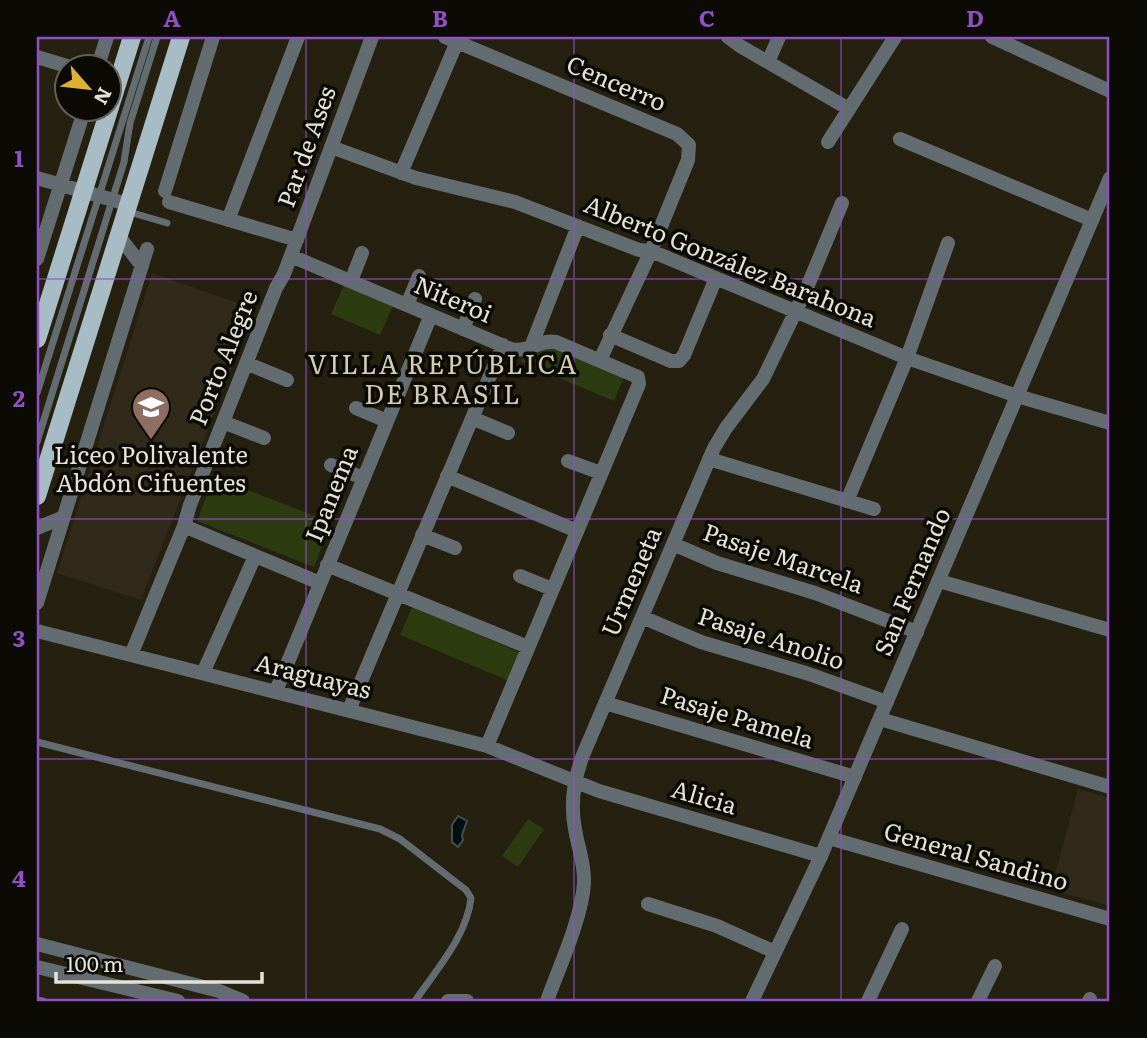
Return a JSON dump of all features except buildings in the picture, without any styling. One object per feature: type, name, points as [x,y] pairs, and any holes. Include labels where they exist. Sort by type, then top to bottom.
[{"type":"main road","points":[[122,60],[132,37]]},
{"type":"main road","points":[[37,339],[109,201],[181,37]]},
{"type":"main road","points":[[37,496],[118,235],[109,201],[112,122]]},
{"type":"street","points":[[213,37],[167,197],[228,220],[297,240]]},
{"type":"street","points":[[228,220],[298,37]]},
{"type":"street","name":"Par de Ases","points":[[284,274],[372,37]]},
{"type":"street","points":[[728,37],[849,109]]},
{"type":"street","points":[[768,62],[779,37]]},
{"type":"street","points":[[828,142],[895,37]]},
{"type":"street","points":[[992,37],[1110,91]]},
{"type":"street","points":[[401,173],[451,39]]},
{"type":"street","name":"Cencerro","points":[[451,39],[677,134],[689,145],[688,160],[651,251]]},
{"type":"street","points":[[37,259],[80,122]]},
{"type":"street","points":[[900,139],[1092,220]]},
{"type":"street","name":"Alberto González Barahona","points":[[331,147],[401,173],[500,198],[639,250],[651,251],[907,358],[1017,396],[1110,423]]},
{"type":"street","points":[[37,178],[109,201]]},
{"type":"street","name":"San Fernando","points":[[756,1000],[829,838],[1110,178]]},
{"type":"street","name":"Urmeneta","points":[[547,1001],[583,895],[583,863],[573,814],[575,779],[583,755],[709,458],[726,428],[763,379],[806,289],[842,203]]},
{"type":"street","points":[[531,347],[578,226]]},
{"type":"street","points":[[118,235],[142,266]]},
{"type":"street","points":[[847,501],[907,358],[948,243]]},
{"type":"street","points":[[37,603],[147,249]]},
{"type":"street","points":[[600,360],[651,251]]},
{"type":"street","points":[[351,281],[362,253]]},
{"type":"street","name":"Niteroi","points":[[290,256],[519,351],[550,340],[635,374],[639,380],[601,473]]},
{"type":"street","name":"Porto Alegre","points":[[131,655],[276,288],[284,274]]},
{"type":"street","points":[[407,305],[419,276]]},
{"type":"street","points":[[610,335],[671,361],[679,360],[684,355],[716,278]]},
{"type":"street","points":[[463,329],[475,299]]},
{"type":"street","name":"Ipanema","points":[[276,691],[431,315]]},
{"type":"street","points":[[349,710],[503,345]]},
{"type":"street","points":[[246,363],[288,380]]},
{"type":"street","points":[[356,408],[387,421]]},
{"type":"street","points":[[472,418],[508,433]]},
{"type":"street","points":[[223,422],[264,438]]},
{"type":"street","points":[[709,458],[874,509]]},
{"type":"street","points":[[487,746],[601,473],[568,461]]},
{"type":"street","points":[[331,465],[363,478]]},
{"type":"street","points":[[447,476],[576,530]]},
{"type":"street","points":[[37,528],[64,517]]},
{"type":"street","points":[[184,526],[320,583]]},
{"type":"street","points":[[422,535],[454,548]]},
{"type":"street","name":"Pasaje Marcela","points":[[673,544],[717,563],[827,597],[917,632]]},
{"type":"street","points":[[203,673],[255,556]]},
{"type":"street","points":[[327,565],[528,647]]},
{"type":"street","points":[[520,576],[552,589]]},
{"type":"street","points":[[939,581],[1110,630]]},
{"type":"street","name":"Pasaje Anolio","points":[[642,617],[701,642],[809,674],[887,702]]},
{"type":"street","name":"Araguayas","points":[[37,631],[487,746],[575,779]]},
{"type":"street","name":"Pasaje Pamela","points":[[605,703],[855,777]]},
{"type":"street","points":[[880,719],[1110,788]]},
{"type":"street","name":"Alicia","points":[[575,779],[599,791],[821,856]]},
{"type":"street","name":"General Sandino","points":[[829,838],[1110,919]]},
{"type":"street","points":[[648,904],[717,926],[775,953]]},
{"type":"street","points":[[868,1001],[902,929]]},
{"type":"street","points":[[37,944],[230,994],[243,1001]]},
{"type":"street","points":[[978,1001],[995,966]]},
{"type":"street","points":[[37,967],[178,1001]]},
{"type":"street","points":[[125,987],[129,967]]},
{"type":"street","points":[[448,1001],[467,1001]]},
{"type":"lane","points":[[37,442],[109,201],[149,37]]},
{"type":"lane","points":[[37,393],[124,162],[134,110],[157,37]]},
{"type":"lane","points":[[109,201],[167,223]]},
{"type":"lane","points":[[37,743],[380,829],[400,839],[466,890],[471,898],[461,933],[415,1001]]},
{"type":"lane","points":[[37,1000],[43,1001]]},
{"type":"shaded area","name":"Liceo Polivalente Abdón Cifuentes","points":[[152,273],[255,309],[141,600],[57,573]]},
{"type":"shaded area","points":[[1078,789],[1110,798],[1110,906],[1051,890]]},
{"type":"shaded area","points":[[458,816],[467,821],[463,840],[458,847],[452,842],[452,825]]},
{"type":"green space","points":[[344,285],[393,306],[380,335],[331,314]]},
{"type":"green space","points":[[532,337],[624,377],[614,401],[521,362]]},
{"type":"green space","points":[[214,477],[331,522],[314,567],[197,521]]},
{"type":"green space","points":[[412,607],[521,653],[509,681],[400,635]]},
{"type":"green space","points":[[528,819],[544,829],[518,867],[502,856]]},
{"type":"place","name":"Liceo Polivalente Abdón Cifuentes","points":[[151,441]]},
{"type":"district","name":"VILLA REPÚBLICA DE BRASIL","points":[[443,380]]}]
